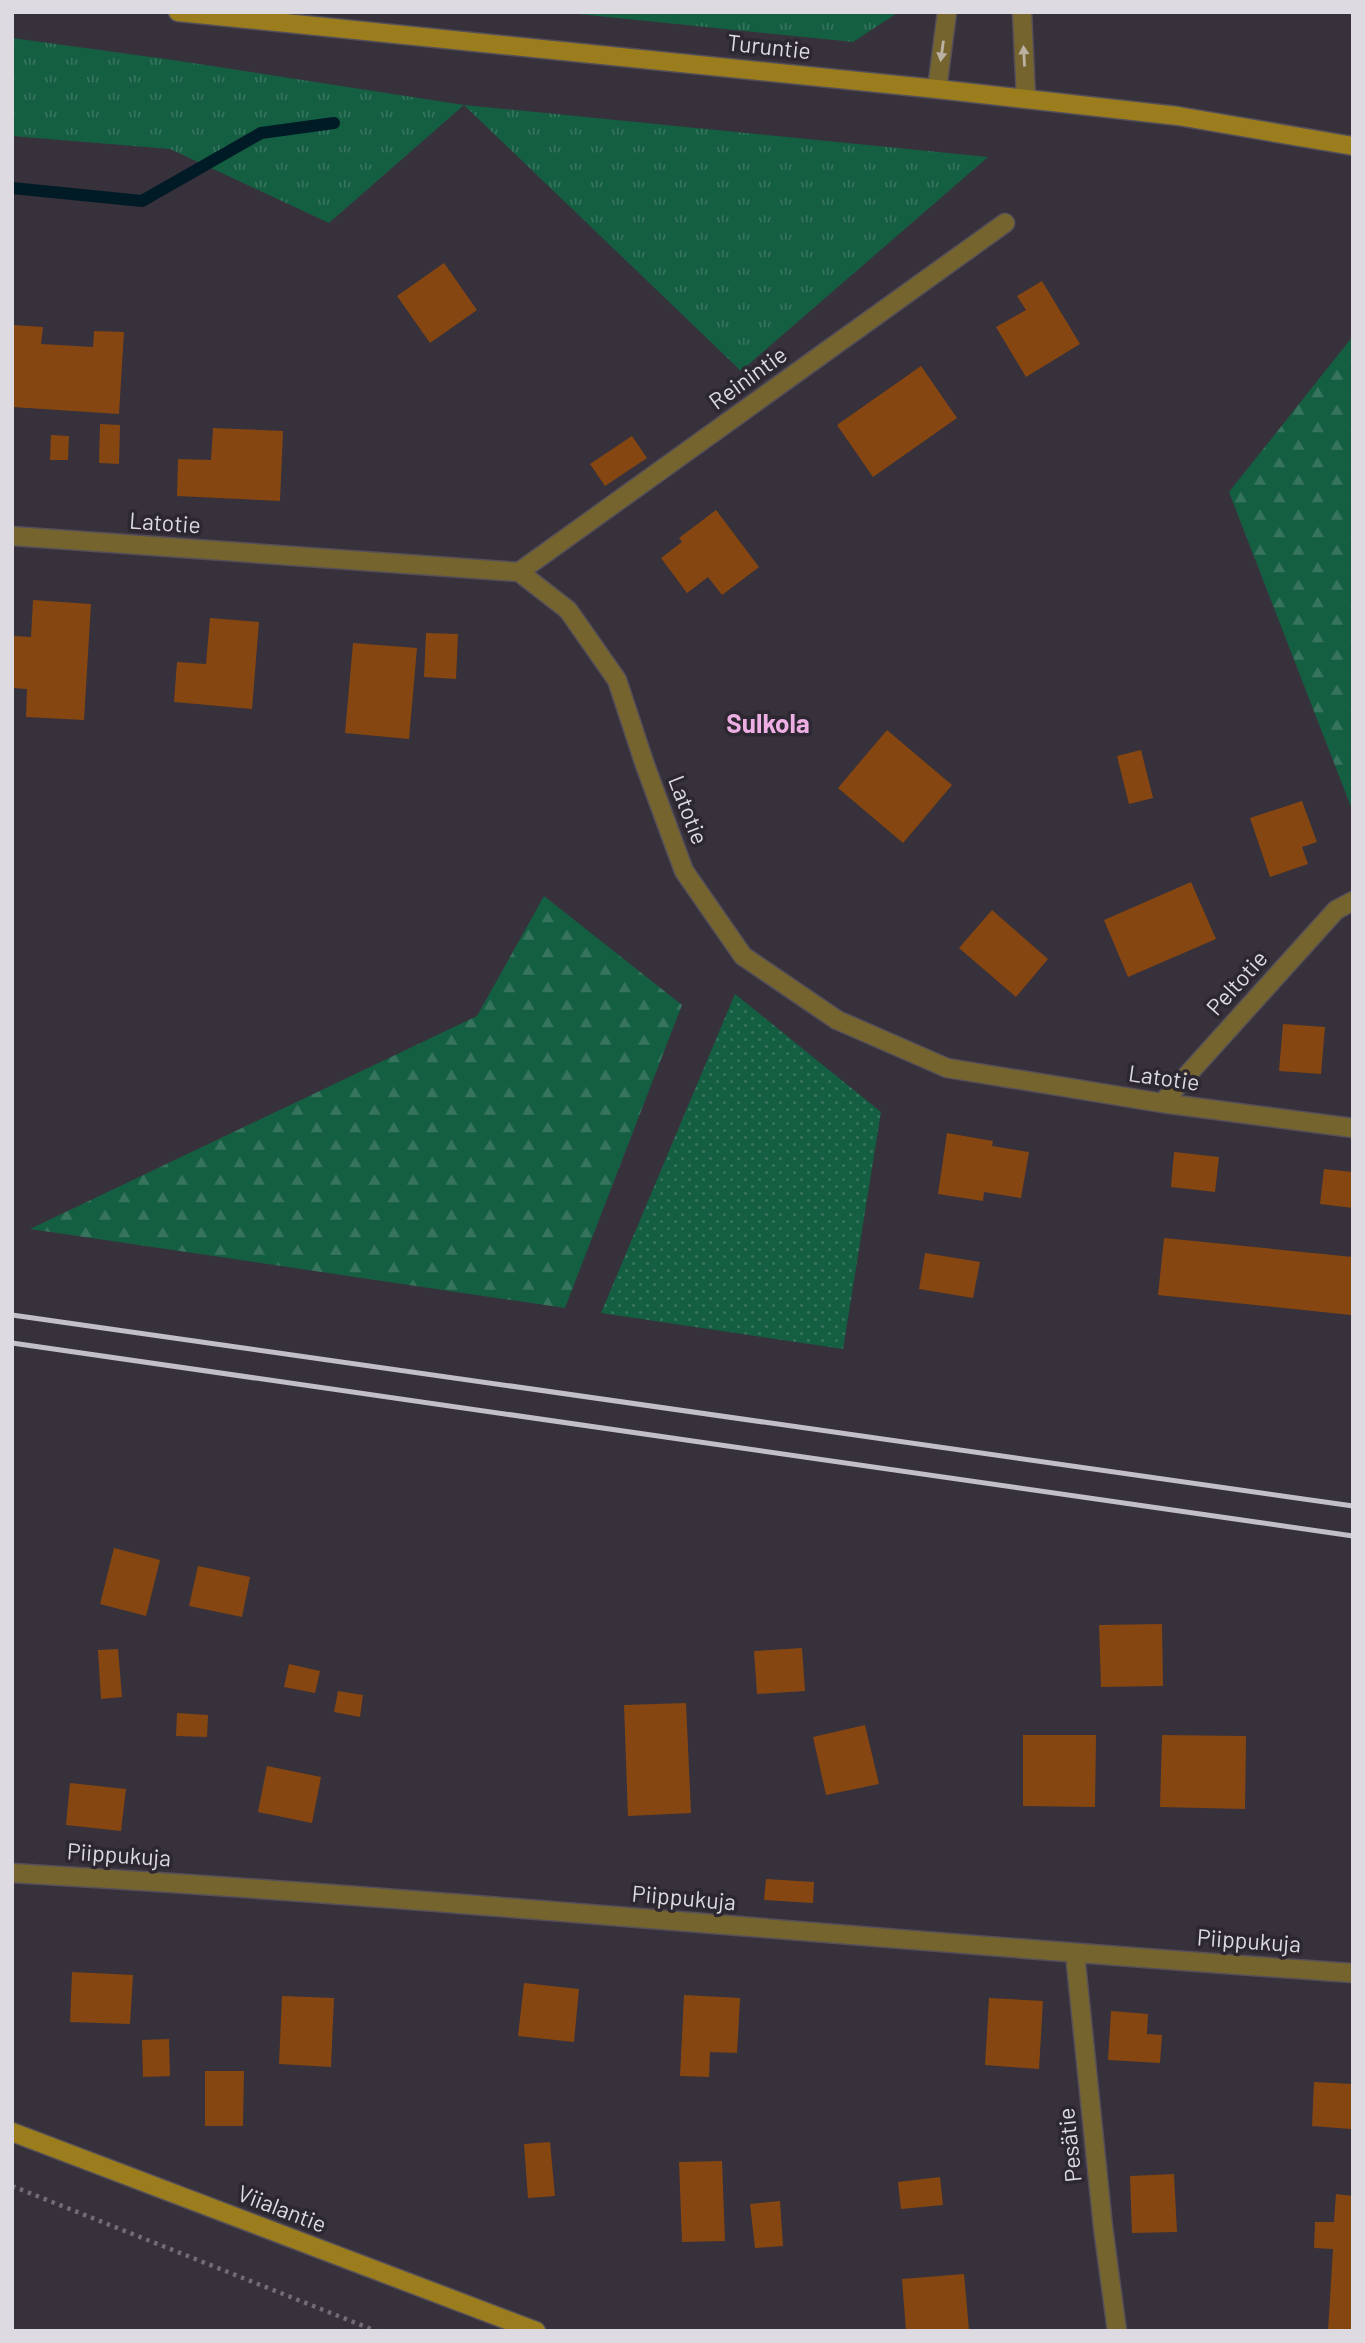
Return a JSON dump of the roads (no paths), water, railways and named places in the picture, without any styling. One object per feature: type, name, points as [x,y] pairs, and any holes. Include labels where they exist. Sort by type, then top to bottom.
[{"type":"main road","name":"Turuntie","points":[[178,12],[1178,116],[1353,146]]},
{"type":"main road","name":"Viialantie","points":[[12,2132],[504,2326],[536,2331]]},
{"type":"street","points":[[937,89],[947,12]]},
{"type":"street","points":[[1021,12],[1027,99]]},
{"type":"street","name":"Reinintie","points":[[519,572],[1005,223]]},
{"type":"street","name":"Latotie","points":[[12,536],[519,572],[568,610],[617,680],[684,871],[743,956],[837,1020],[947,1068],[1162,1103],[1353,1128]]},
{"type":"street","name":"Peltotie","points":[[1162,1103],[1336,911],[1353,901]]},
{"type":"street","name":"Piippukuja","points":[[12,1873],[268,1889],[1074,1954],[1353,1973]]},
{"type":"street","name":"Pesätie","points":[[1074,1954],[1101,2213],[1117,2331]]},
{"type":"waterway","points":[[12,188],[142,201],[261,133],[334,123]]},
{"type":"railway","points":[[12,1315],[1353,1506]]},
{"type":"railway","points":[[12,1343],[1353,1536]]},
{"type":"district","name":"Sulkola","points":[[768,724]]}]
